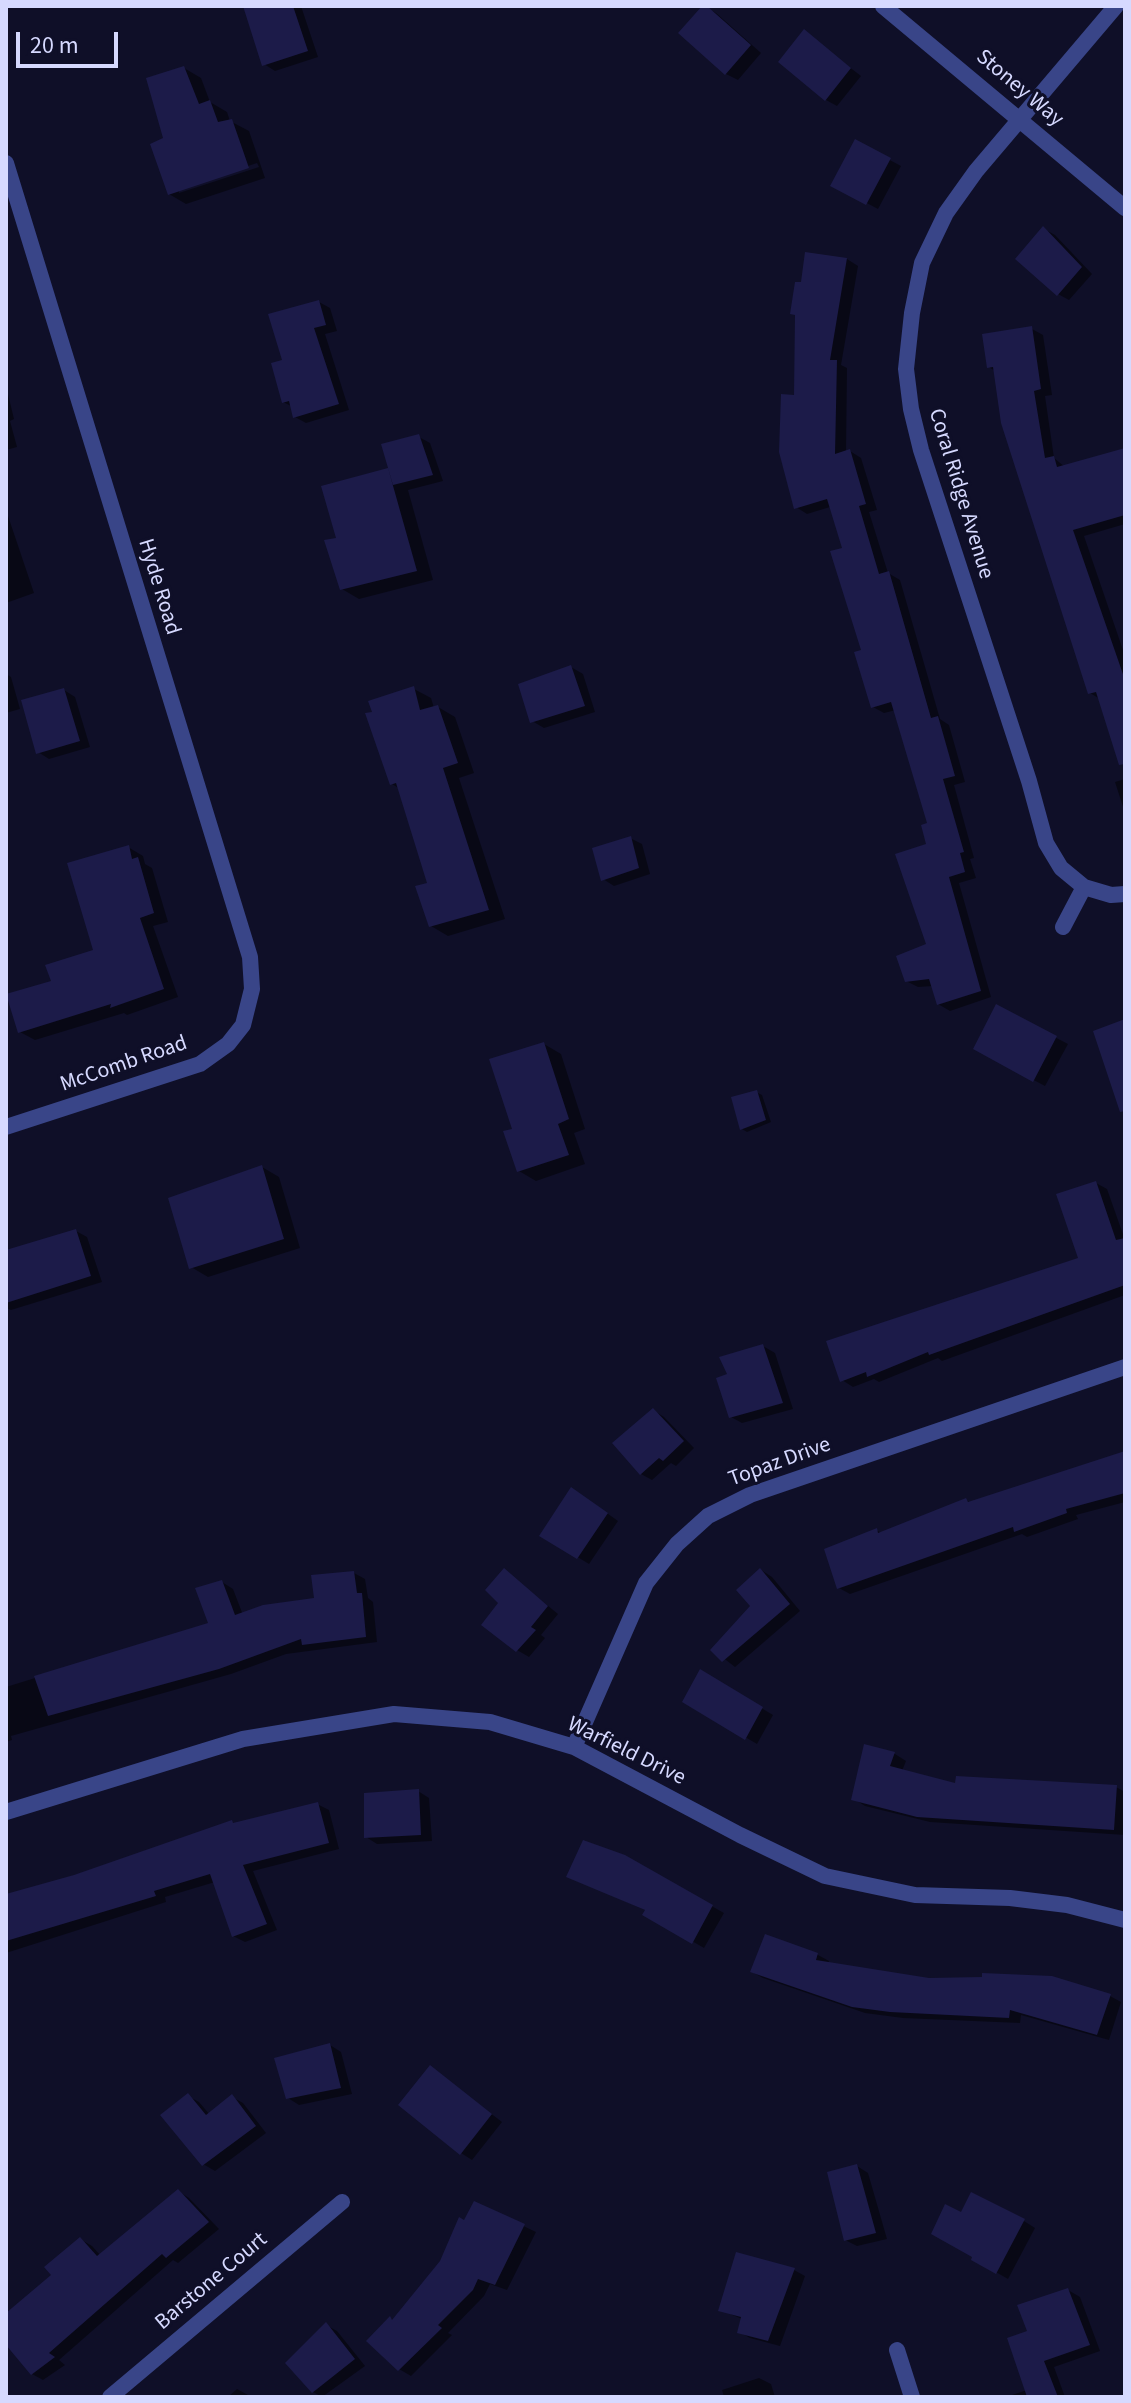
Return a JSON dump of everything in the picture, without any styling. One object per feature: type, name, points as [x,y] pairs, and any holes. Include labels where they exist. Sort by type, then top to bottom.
[{"type":"street","name":"Stoney Way","points":[[883,6],[1125,208]]},
{"type":"street","name":"Coral Ridge Avenue","points":[[1084,887],[1061,868],[1046,843],[1029,781],[921,450],[906,369],[912,313],[922,263],[946,213],[976,171],[1116,6]]},
{"type":"street","name":"Hyde Road","points":[[6,163],[250,957],[252,989],[243,1025]]},
{"type":"street","points":[[1063,927],[1084,887],[1111,895],[1125,894]]},
{"type":"street","name":"McComb Road","points":[[6,1127],[200,1064],[228,1044],[243,1025]]},
{"type":"street","name":"Topaz Drive","points":[[574,1747],[646,1583],[677,1544],[708,1516],[750,1495],[1125,1367]]},
{"type":"street","name":"Warfield Drive","points":[[6,1812],[243,1739],[394,1714],[490,1722],[574,1747],[825,1876],[915,1895],[1010,1898],[1067,1905],[1125,1920]]},
{"type":"street","name":"Barstone Court","points":[[110,2397],[342,2202]]},
{"type":"street","points":[[897,2350],[912,2397]]},
{"type":"building","points":[[243,6],[293,6],[308,51],[262,66]]},
{"type":"building","points":[[702,6],[707,6],[751,45],[725,75],[678,33]]},
{"type":"building","points":[[804,29],[851,68],[825,101],[778,62]]},
{"type":"building","points":[[184,66],[199,104],[210,100],[218,122],[232,119],[249,168],[168,195],[150,144],[163,138],[146,78]]},
{"type":"building","points":[[855,139],[891,158],[866,205],[830,186]]},
{"type":"building","points":[[1043,226],[1082,267],[1057,296],[1015,259]]},
{"type":"building","points":[[805,252],[847,258],[830,360],[837,360],[835,454],[850,449],[866,504],[859,506],[879,574],[889,571],[931,718],[938,716],[955,776],[943,779],[964,852],[960,853],[965,872],[949,877],[981,991],[937,1005],[929,979],[905,982],[896,956],[926,944],[895,854],[926,844],[921,825],[927,823],[891,702],[871,708],[854,652],[861,650],[830,551],[842,548],[827,499],[794,509],[779,452],[781,394],[794,395],[795,315],[790,314],[795,282],[801,282]]},
{"type":"building","points":[[319,300],[326,325],[314,328],[339,404],[293,418],[289,401],[282,403],[271,363],[282,360],[268,314]]},
{"type":"building","points":[[1032,326],[1041,389],[1034,391],[1045,458],[1054,456],[1057,467],[1125,448],[1125,515],[1073,530],[1125,680],[1125,764],[1119,765],[1096,692],[1088,694],[1001,423],[993,367],[987,368],[982,334]]},
{"type":"building","points":[[419,434],[433,475],[393,485],[381,444]]},
{"type":"building","points":[[388,468],[417,571],[340,590],[324,540],[336,538],[321,486]]},
{"type":"building","points":[[571,665],[585,706],[530,723],[518,684]]},
{"type":"building","points":[[414,686],[420,710],[438,705],[458,763],[443,768],[489,910],[429,927],[415,886],[427,883],[396,783],[390,785],[365,713],[372,712],[368,701]]},
{"type":"building","points":[[64,688],[80,741],[36,754],[21,700]]},
{"type":"building","points":[[631,836],[639,868],[601,881],[592,848]]},
{"type":"building","points":[[129,845],[132,859],[138,857],[154,913],[140,918],[164,989],[110,1008],[111,1004],[18,1033],[6,994],[51,981],[45,965],[93,950],[67,863]]},
{"type":"building","points":[[996,1004],[1057,1036],[1033,1082],[973,1049]]},
{"type":"building","points":[[1125,1019],[1125,1111],[1120,1112],[1093,1031]]},
{"type":"building","points":[[544,1042],[569,1119],[558,1124],[569,1155],[517,1172],[503,1131],[512,1129],[489,1059]]},
{"type":"building","points":[[757,1090],[766,1120],[740,1130],[731,1097]]},
{"type":"building","points":[[262,1165],[284,1239],[189,1269],[168,1198]]},
{"type":"building","points":[[1096,1181],[1116,1240],[1125,1238],[1125,1285],[929,1355],[928,1352],[867,1377],[866,1372],[840,1382],[826,1341],[1078,1258],[1056,1194]]},
{"type":"building","points":[[76,1229],[91,1276],[6,1303],[6,1250]]},
{"type":"building","points":[[763,1344],[783,1403],[729,1418],[716,1378],[727,1374],[719,1357]]},
{"type":"building","points":[[653,1408],[684,1441],[663,1461],[659,1458],[640,1475],[612,1443]]},
{"type":"building","points":[[1125,1451],[1125,1493],[1066,1509],[1067,1513],[1014,1532],[1013,1527],[837,1589],[824,1549],[877,1528],[878,1533],[966,1498],[968,1502]]},
{"type":"building","points":[[571,1487],[608,1513],[577,1559],[539,1536]]},
{"type":"building","points":[[504,1568],[548,1606],[531,1627],[536,1630],[516,1652],[481,1625],[498,1603],[485,1590]]},
{"type":"building","points":[[760,1568],[790,1604],[722,1662],[710,1650],[750,1606],[736,1590]]},
{"type":"building","points":[[354,1571],[357,1593],[362,1593],[366,1637],[302,1645],[301,1639],[219,1669],[48,1716],[34,1676],[208,1623],[195,1588],[222,1580],[235,1615],[263,1605],[314,1598],[311,1575]]},
{"type":"building","points":[[700,1669],[763,1707],[745,1740],[682,1702]]},
{"type":"building","points":[[864,1744],[895,1752],[890,1766],[955,1783],[956,1776],[1117,1785],[1114,1830],[917,1817],[851,1800]]},
{"type":"building","points":[[419,1789],[421,1835],[364,1838],[364,1793]]},
{"type":"building","points":[[318,1802],[329,1843],[243,1865],[267,1924],[232,1937],[210,1874],[154,1891],[156,1896],[6,1941],[6,1894],[74,1875],[232,1820],[233,1823]]},
{"type":"building","points":[[583,1840],[625,1855],[713,1905],[692,1944],[642,1915],[645,1910],[566,1877]]},
{"type":"building","points":[[765,1934],[818,1953],[816,1960],[929,1978],[982,1977],[982,1973],[1052,1976],[1111,1994],[1097,2035],[1010,2010],[1009,2018],[852,2007],[750,1972]]},
{"type":"building","points":[[330,2043],[341,2088],[286,2099],[274,2058]]},
{"type":"building","points":[[430,2065],[492,2114],[460,2155],[398,2105]]},
{"type":"building","points":[[188,2093],[206,2115],[232,2094],[256,2126],[202,2166],[160,2115]]},
{"type":"building","points":[[857,2164],[876,2233],[844,2241],[827,2172]]},
{"type":"building","points":[[178,2189],[209,2222],[166,2258],[162,2254],[49,2353],[55,2357],[31,2375],[6,2345],[6,2313],[51,2275],[44,2267],[80,2237],[97,2256]]},
{"type":"building","points":[[971,2192],[1025,2219],[996,2274],[931,2234],[945,2204],[961,2212]]},
{"type":"building","points":[[474,2201],[525,2224],[495,2285],[478,2279],[473,2290],[438,2325],[442,2328],[398,2371],[366,2341],[390,2316],[392,2320],[440,2261],[459,2217],[464,2220]]},
{"type":"building","points":[[736,2252],[795,2268],[768,2341],[737,2333],[741,2317],[718,2311]]},
{"type":"building","points":[[1068,2288],[1090,2345],[1044,2361],[1058,2397],[1027,2397],[1007,2338],[1027,2331],[1017,2305]]},
{"type":"building","points":[[326,2322],[355,2359],[312,2393],[285,2363]]}]
